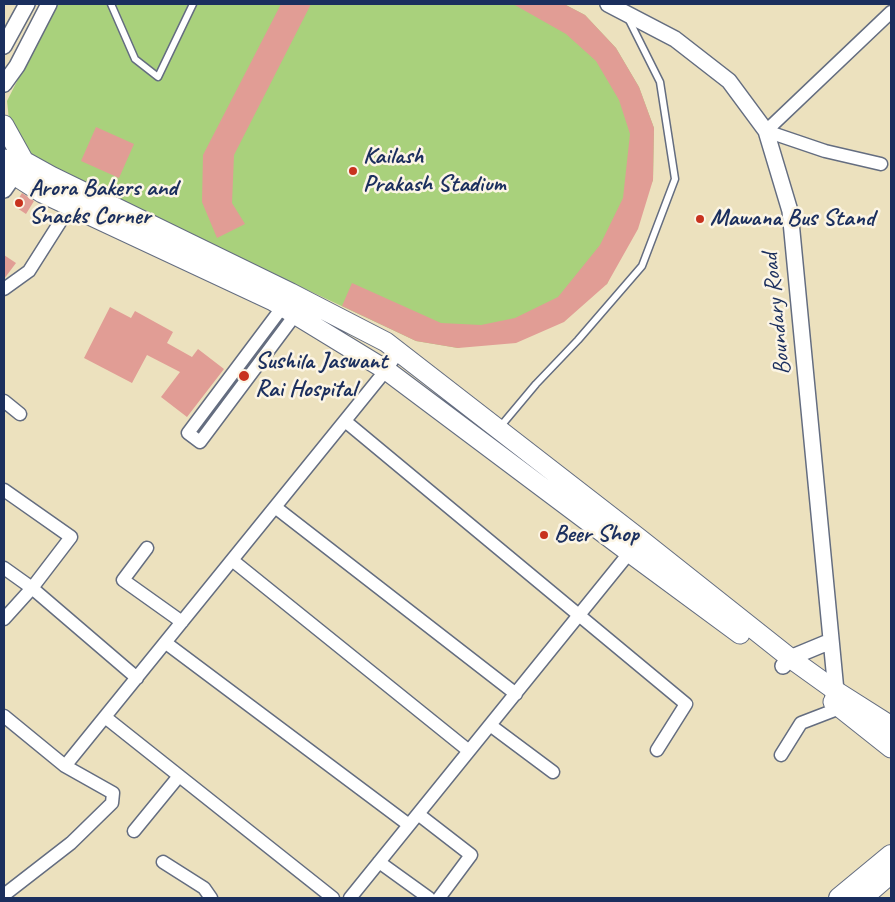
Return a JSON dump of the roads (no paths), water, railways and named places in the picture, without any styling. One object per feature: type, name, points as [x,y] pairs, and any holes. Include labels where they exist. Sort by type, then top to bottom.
[{"type":"highway","points":[[839,898],[891,855]]},
{"type":"highway","points":[[862,898],[891,873]]},
{"type":"main road","points":[[4,125],[14,176]]},
{"type":"main road","points":[[4,158],[14,176],[42,193],[122,220],[290,305],[386,342],[491,437]]},
{"type":"main road","points":[[290,305],[386,370],[491,437],[836,700],[891,748]]},
{"type":"main road","points":[[836,700],[891,726]]},
{"type":"street","points":[[4,46],[27,4]]},
{"type":"street","points":[[4,84],[17,66],[49,4]]},
{"type":"street","name":"Boundary Road","points":[[608,4],[676,39],[729,81],[766,131],[790,211],[836,700]]},
{"type":"street","points":[[882,164],[825,151],[766,131],[891,12]]},
{"type":"street","points":[[4,289],[29,271],[62,219]]},
{"type":"street","points":[[290,305],[200,442],[188,433],[290,305]]},
{"type":"street","points":[[65,766],[345,421],[398,352]]},
{"type":"street","points":[[4,402],[20,414]]},
{"type":"street","points":[[345,421],[686,704],[658,750]]},
{"type":"street","points":[[4,490],[71,537],[32,588],[4,619]]},
{"type":"street","points":[[275,507],[516,694]]},
{"type":"street","points":[[350,898],[635,546]]},
{"type":"street","points":[[147,548],[123,580],[182,622]]},
{"type":"street","points":[[232,560],[469,751]]},
{"type":"street","points":[[4,568],[32,588],[137,678]]},
{"type":"street","points":[[786,662],[831,641]]},
{"type":"street","points":[[166,643],[409,825]]},
{"type":"street","points":[[781,755],[800,723],[836,700]]},
{"type":"street","points":[[4,716],[65,766],[113,793],[112,803],[71,843],[4,895]]},
{"type":"street","points":[[105,717],[333,898]]},
{"type":"street","points":[[490,725],[553,772]]},
{"type":"street","points":[[134,831],[179,776]]},
{"type":"street","points":[[418,814],[471,855],[439,898]]},
{"type":"street","points":[[163,862],[204,888],[211,898]]},
{"type":"street","points":[[379,862],[429,898]]},
{"type":"lane","points":[[111,4],[135,59],[158,77],[192,4]]},
{"type":"lane","points":[[491,437],[642,266],[675,179],[660,82],[625,12]]},
{"type":"place","name":"Kailash Prakash Stadium","points":[[353,171]]},
{"type":"place","name":"Arora Bakers and Snacks Corner","points":[[19,203]]},
{"type":"place","name":"Mawana Bus Stand","points":[[700,219]]},
{"type":"place","name":"Sushila Jaswant Rai Hospital","points":[[244,376]]},
{"type":"place","name":"Beer Shop","points":[[544,535]]}]
